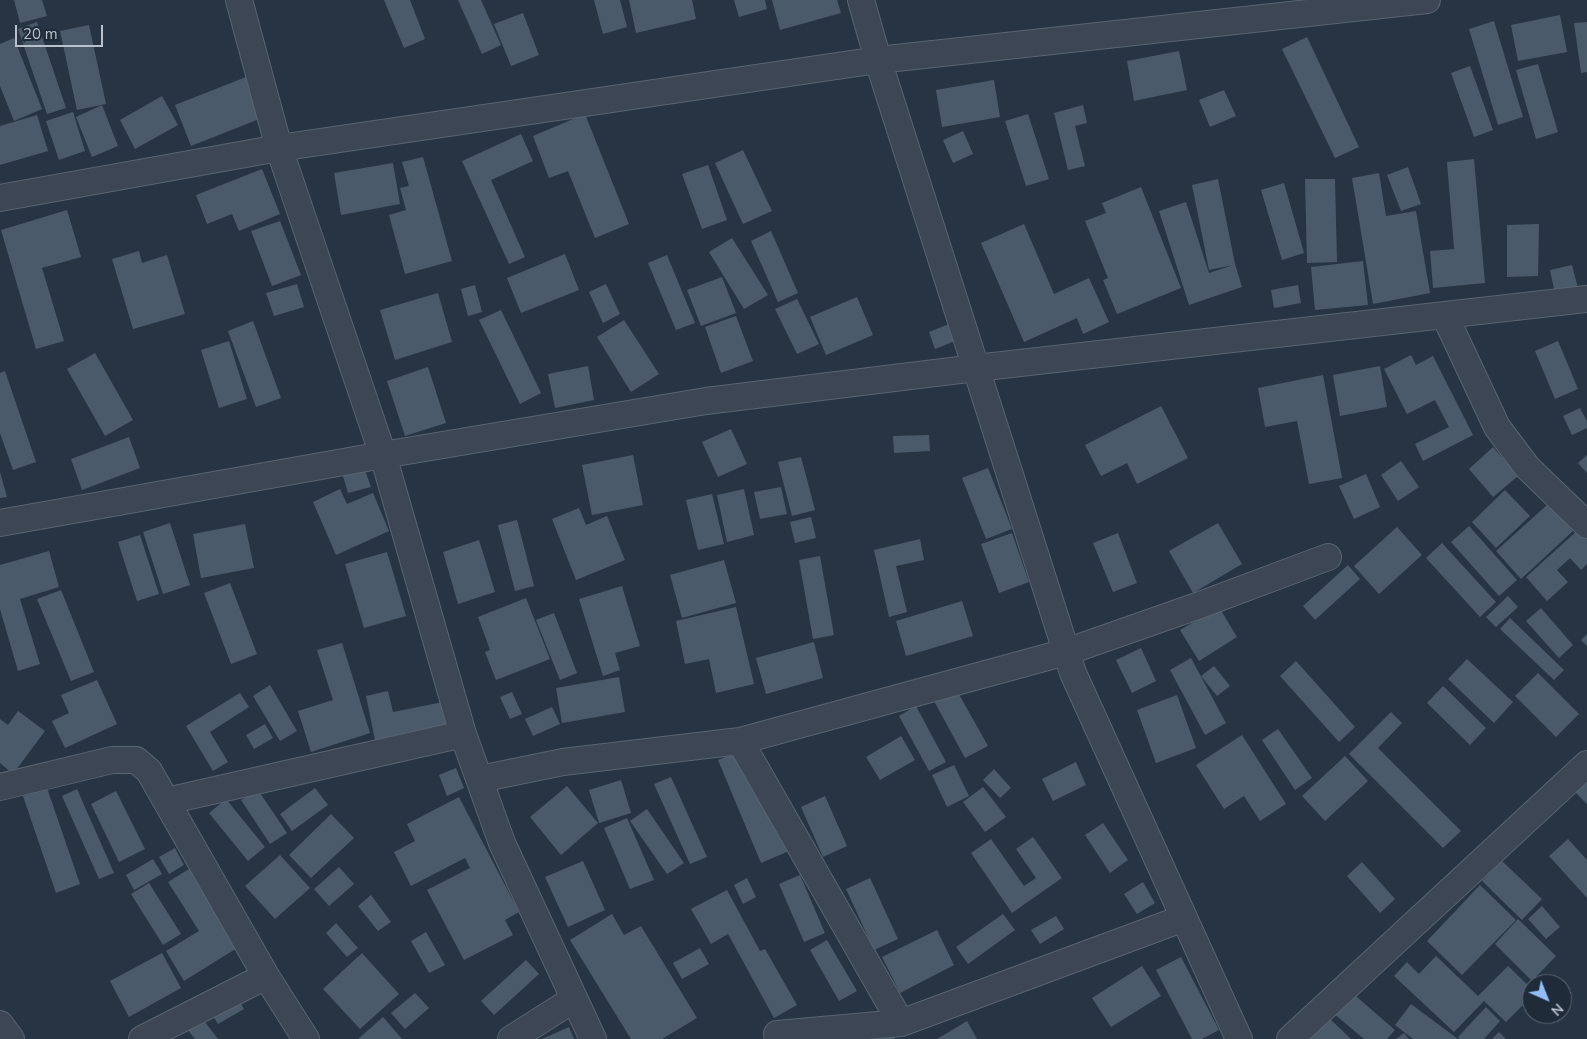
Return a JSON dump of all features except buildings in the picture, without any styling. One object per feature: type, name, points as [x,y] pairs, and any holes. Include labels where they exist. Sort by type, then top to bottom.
[{"type":"street","points":[[239,0],[279,148],[383,455],[463,734],[502,842],[593,1039]]},
{"type":"street","points":[[862,0],[878,60],[1073,673],[1239,1039]]},
{"type":"street","points":[[0,198],[279,148],[878,60],[1427,0]]},
{"type":"street","points":[[0,523],[383,455],[706,401],[976,368],[1587,299]]},
{"type":"street","points":[[1445,316],[1497,427],[1527,467],[1587,525]]},
{"type":"street","points":[[480,779],[563,762],[740,741],[1066,652],[1328,557]]},
{"type":"street","points":[[167,801],[463,734]]},
{"type":"street","points":[[740,741],[901,1023]]},
{"type":"street","points":[[0,787],[112,760],[136,760],[150,770],[266,976],[306,1039]]},
{"type":"street","points":[[1290,1039],[1587,764]]},
{"type":"street","points":[[777,1034],[901,1023],[1184,918]]},
{"type":"street","points":[[142,1039],[266,976]]},
{"type":"street","points":[[512,1039],[574,999]]},
{"type":"street","points":[[0,1024],[11,1039]]}]
